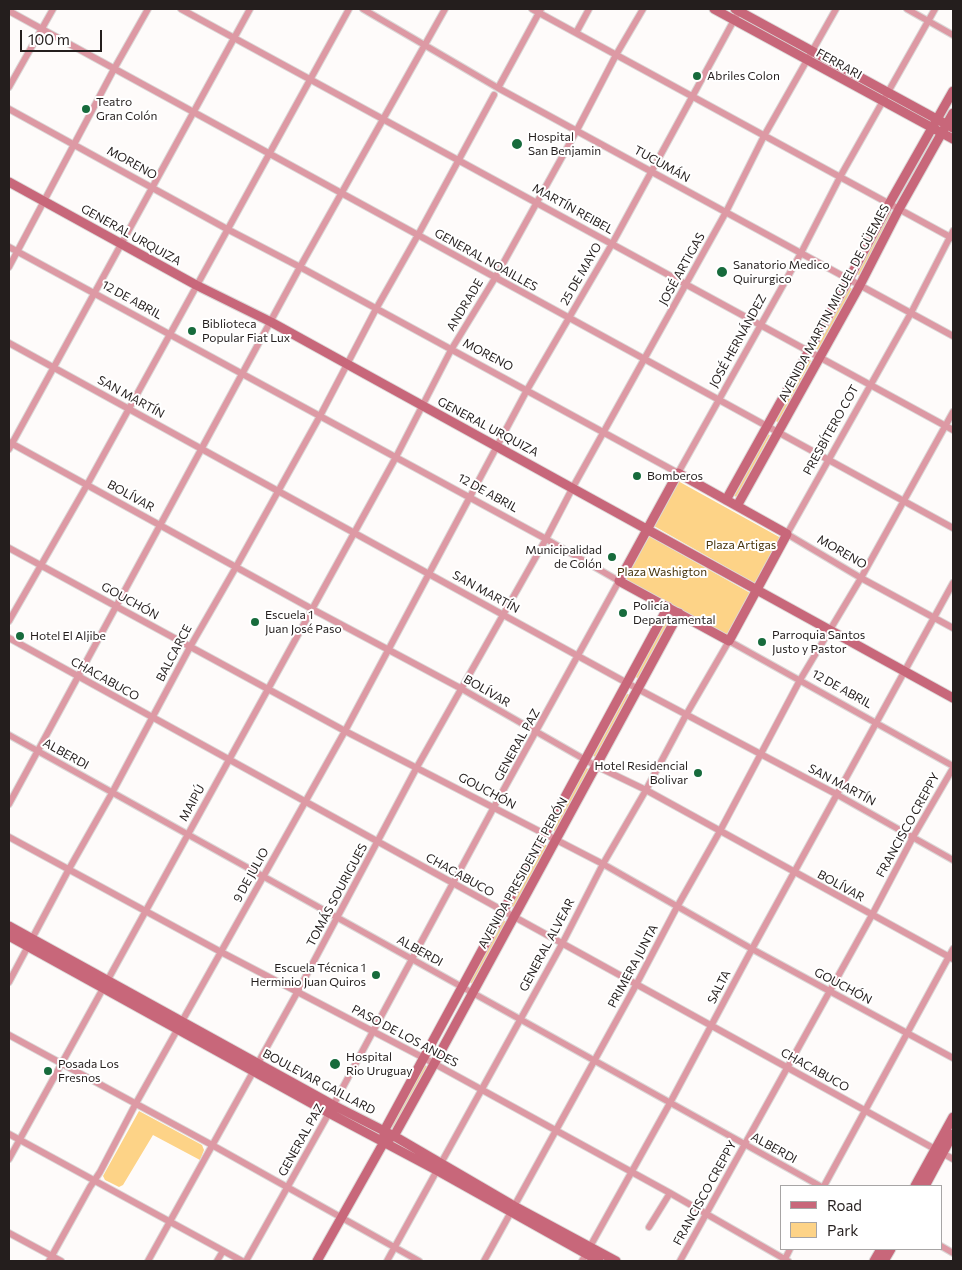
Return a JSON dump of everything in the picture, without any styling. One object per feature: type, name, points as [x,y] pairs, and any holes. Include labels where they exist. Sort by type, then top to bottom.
[{"type":"main road","name":"FERRARI","points":[[714,9],[737,12],[812,51],[889,93],[935,124]]},
{"type":"main road","name":"FERRARI","points":[[737,12],[808,61],[884,102],[947,129],[953,139]]},
{"type":"main road","name":"AVENIDA MARTIN MIGUEL DE GÜEMES","points":[[726,500],[953,91]]},
{"type":"main road","name":"AVENIDA MARTIN MIGUEL DE GÜEMES","points":[[737,506],[860,285],[899,209],[947,129],[953,113]]},
{"type":"main road","name":"GENERAL URQUIZA","points":[[9,182],[196,285],[271,322],[573,487],[953,698]]},
{"type":"main road","name":"MORENO","points":[[678,473],[787,534]]},
{"type":"main road","name":"JOSÉ HERNÁNDEZ","points":[[620,581],[678,473]]},
{"type":"main road","name":"PRESBÍTERO COT","points":[[729,641],[787,534]]},
{"type":"main road","name":"12 DE ABRIL","points":[[620,581],[729,641]]},
{"type":"main road","name":"AVENIDA PRESIDENTE PERÓN","points":[[317,1261],[384,1142],[384,1131],[668,607]]},
{"type":"main road","name":"AVENIDA PRESIDENTE PERÓN","points":[[384,1142],[394,1136],[679,613]]},
{"type":"main road","name":"BOULEVAR GAILLARD","points":[[9,926],[30,943],[331,1109],[384,1142],[439,1167]]},
{"type":"main road","name":"BOULEVAR GAILLARD","points":[[9,936],[30,943]]},
{"type":"main road","name":"BOULEVAR GAILLARD","points":[[331,1109],[394,1136],[439,1167],[598,1261]]},
{"type":"main road","points":[[925,1185],[953,1117]]},
{"type":"main road","points":[[917,1185],[939,1151],[953,1134]]},
{"type":"main road","points":[[874,1261],[880,1250]]},
{"type":"main road","points":[[884,1261],[890,1250]]},
{"type":"main road","name":"BOULEVAR GAILLARD","points":[[586,1254],[616,1261]]},
{"type":"street","points":[[9,87],[52,9]]},
{"type":"street","points":[[9,267],[148,9]]},
{"type":"street","name":"MARTÍN REIBEL","points":[[181,9],[953,430]]},
{"type":"street","points":[[10,445],[95,294],[250,9]]},
{"type":"street","points":[[9,621],[87,485],[349,9]]},
{"type":"street","name":"TUCUMÁN","points":[[363,9],[498,88],[953,336]]},
{"type":"street","points":[[9,804],[300,267],[445,9]]},
{"type":"street","points":[[532,9],[540,11],[576,33],[764,136],[952,236]]},
{"type":"street","points":[[576,33],[589,9]]},
{"type":"street","name":"ANDRADE","points":[[396,457],[451,350],[495,278],[643,9]]},
{"type":"street","name":"JOSÉ ARTIGAS","points":[[546,539],[726,212],[764,136],[836,9]]},
{"type":"street","points":[[907,9],[953,35]]},
{"type":"street","name":"JOSÉ HERNÁNDEZ","points":[[678,473],[801,253],[840,177],[935,9]]},
{"type":"street","name":"GENERAL NOAILLES","points":[[9,11],[953,528]]},
{"type":"street","points":[[498,88],[540,11]]},
{"type":"street","name":"25 DE MAYO","points":[[469,497],[498,447],[527,390],[612,244],[737,12]]},
{"type":"street","name":"BALCARCE","points":[[9,982],[190,647],[320,416],[376,309],[494,95]]},
{"type":"street","name":"MORENO","points":[[9,109],[678,473]]},
{"type":"street","name":"PRESBÍTERO COT","points":[[787,534],[952,236]]},
{"type":"street","name":"12 DE ABRIL","points":[[9,247],[620,581]]},
{"type":"street","name":"SAN MARTÍN","points":[[9,343],[626,683],[836,794],[953,860]]},
{"type":"street","name":"PRIMERA JUNTA","points":[[484,1261],[720,831],[800,680],[861,578],[953,412]]},
{"type":"street","name":"BOLÍVAR","points":[[10,445],[462,689],[585,760],[646,790],[951,958]]},
{"type":"street","name":"MAIPÚ","points":[[9,1159],[396,457]]},
{"type":"street","name":"9 DE JULIO","points":[[50,1259],[345,731],[469,497]]},
{"type":"street","name":"MORENO","points":[[787,534],[861,578],[953,628]]},
{"type":"street","name":"TOMÁS SOURIGUES","points":[[148,1261],[298,991],[417,767],[546,539]]},
{"type":"street","name":"GOUCHÓN","points":[[9,548],[345,731],[494,807],[554,841],[603,864],[752,949],[953,1058]]},
{"type":"street","name":"GENERAL PAZ","points":[[244,1261],[331,1109],[494,807],[620,581]]},
{"type":"street","name":"SALTA","points":[[586,1254],[953,583]]},
{"type":"street","name":"CHACABUCO","points":[[9,638],[953,1159]]},
{"type":"street","name":"12 DE ABRIL","points":[[729,641],[953,766]]},
{"type":"street","name":"GENERAL ALVEAR","points":[[387,1261],[562,944],[603,864],[729,641]]},
{"type":"street","name":"ALBERDI","points":[[9,735],[818,1185]]},
{"type":"street","name":"FRANCISCO CREPPY","points":[[680,1261],[953,766]]},
{"type":"street","name":"PASO DE LOS ANDES","points":[[9,836],[221,952],[298,991],[556,1130],[707,1214],[785,1261]]},
{"type":"street","points":[[825,1185],[906,1032],[951,958],[953,949]]},
{"type":"street","points":[[9,1035],[135,1105],[212,1145],[419,1261]]},
{"type":"street","points":[[9,1134],[244,1261]]},
{"type":"street","points":[[649,1227],[670,1193]]},
{"type":"street","points":[[9,1233],[50,1259],[61,1261]]},
{"type":"street","points":[[942,1247],[953,1253]]},
{"type":"street","points":[[217,1261],[223,1251]]},
{"type":"green space","points":[[890,212],[893,214],[859,275],[857,274]]},
{"type":"green space","points":[[849,287],[852,289],[819,350],[816,349]]},
{"type":"green space","points":[[809,359],[811,361],[778,422],[775,421]]},
{"type":"green space","points":[[767,434],[770,435],[737,497],[734,496]]},
{"type":"green space","name":"Plaza Artigas","points":[[678,481],[781,538],[756,584],[654,526]]},
{"type":"green space","name":"Plaza Washigton","points":[[649,536],[752,594],[728,636],[624,580]]},
{"type":"green space","points":[[669,615],[672,617],[638,678],[635,677]]},
{"type":"green space","points":[[627,694],[630,695],[596,757],[593,756]]},
{"type":"green space","points":[[586,768],[589,769],[555,831],[552,830]]},
{"type":"green space","points":[[545,844],[547,846],[514,907],[511,906]]},
{"type":"green space","points":[[503,920],[506,922],[472,983],[469,982]]},
{"type":"green space","points":[[424,1065],[427,1066],[393,1128],[391,1126]]},
{"type":"green space","points":[[139,1111],[202,1145],[204,1150],[200,1160],[153,1135],[123,1185],[119,1187],[105,1180],[103,1176]]},
{"type":"place","name":"Abriles Colon","points":[[697,76]]},
{"type":"place","name":"Teatro Gran Colón","points":[[86,109]]},
{"type":"place","name":"Hospital San Benjamin","points":[[517,144]]},
{"type":"place","name":"Sanatorio Medico Quirurgico","points":[[722,272]]},
{"type":"place","name":"Biblioteca Popular Fiat Lux","points":[[192,331]]},
{"type":"place","name":"Bomberos","points":[[637,476]]},
{"type":"place","name":"Municipalidad de Colón","points":[[612,557]]},
{"type":"place","name":"Policía Departamental","points":[[623,613]]},
{"type":"place","name":"Escuela 1 Juan José Paso","points":[[255,622]]},
{"type":"place","name":"Hotel El Aljibe","points":[[20,636]]},
{"type":"place","name":"Parroquia Santos Justo y Pastor","points":[[762,642]]},
{"type":"place","name":"Hotel Residencial Bolivar","points":[[698,773]]},
{"type":"place","name":"Escuela Técnica 1 Herminio Juan Quiros","points":[[376,975]]},
{"type":"place","name":"Hospital Rio Uruguay","points":[[335,1064]]},
{"type":"place","name":"Posada Los Fresnos","points":[[48,1071]]}]
